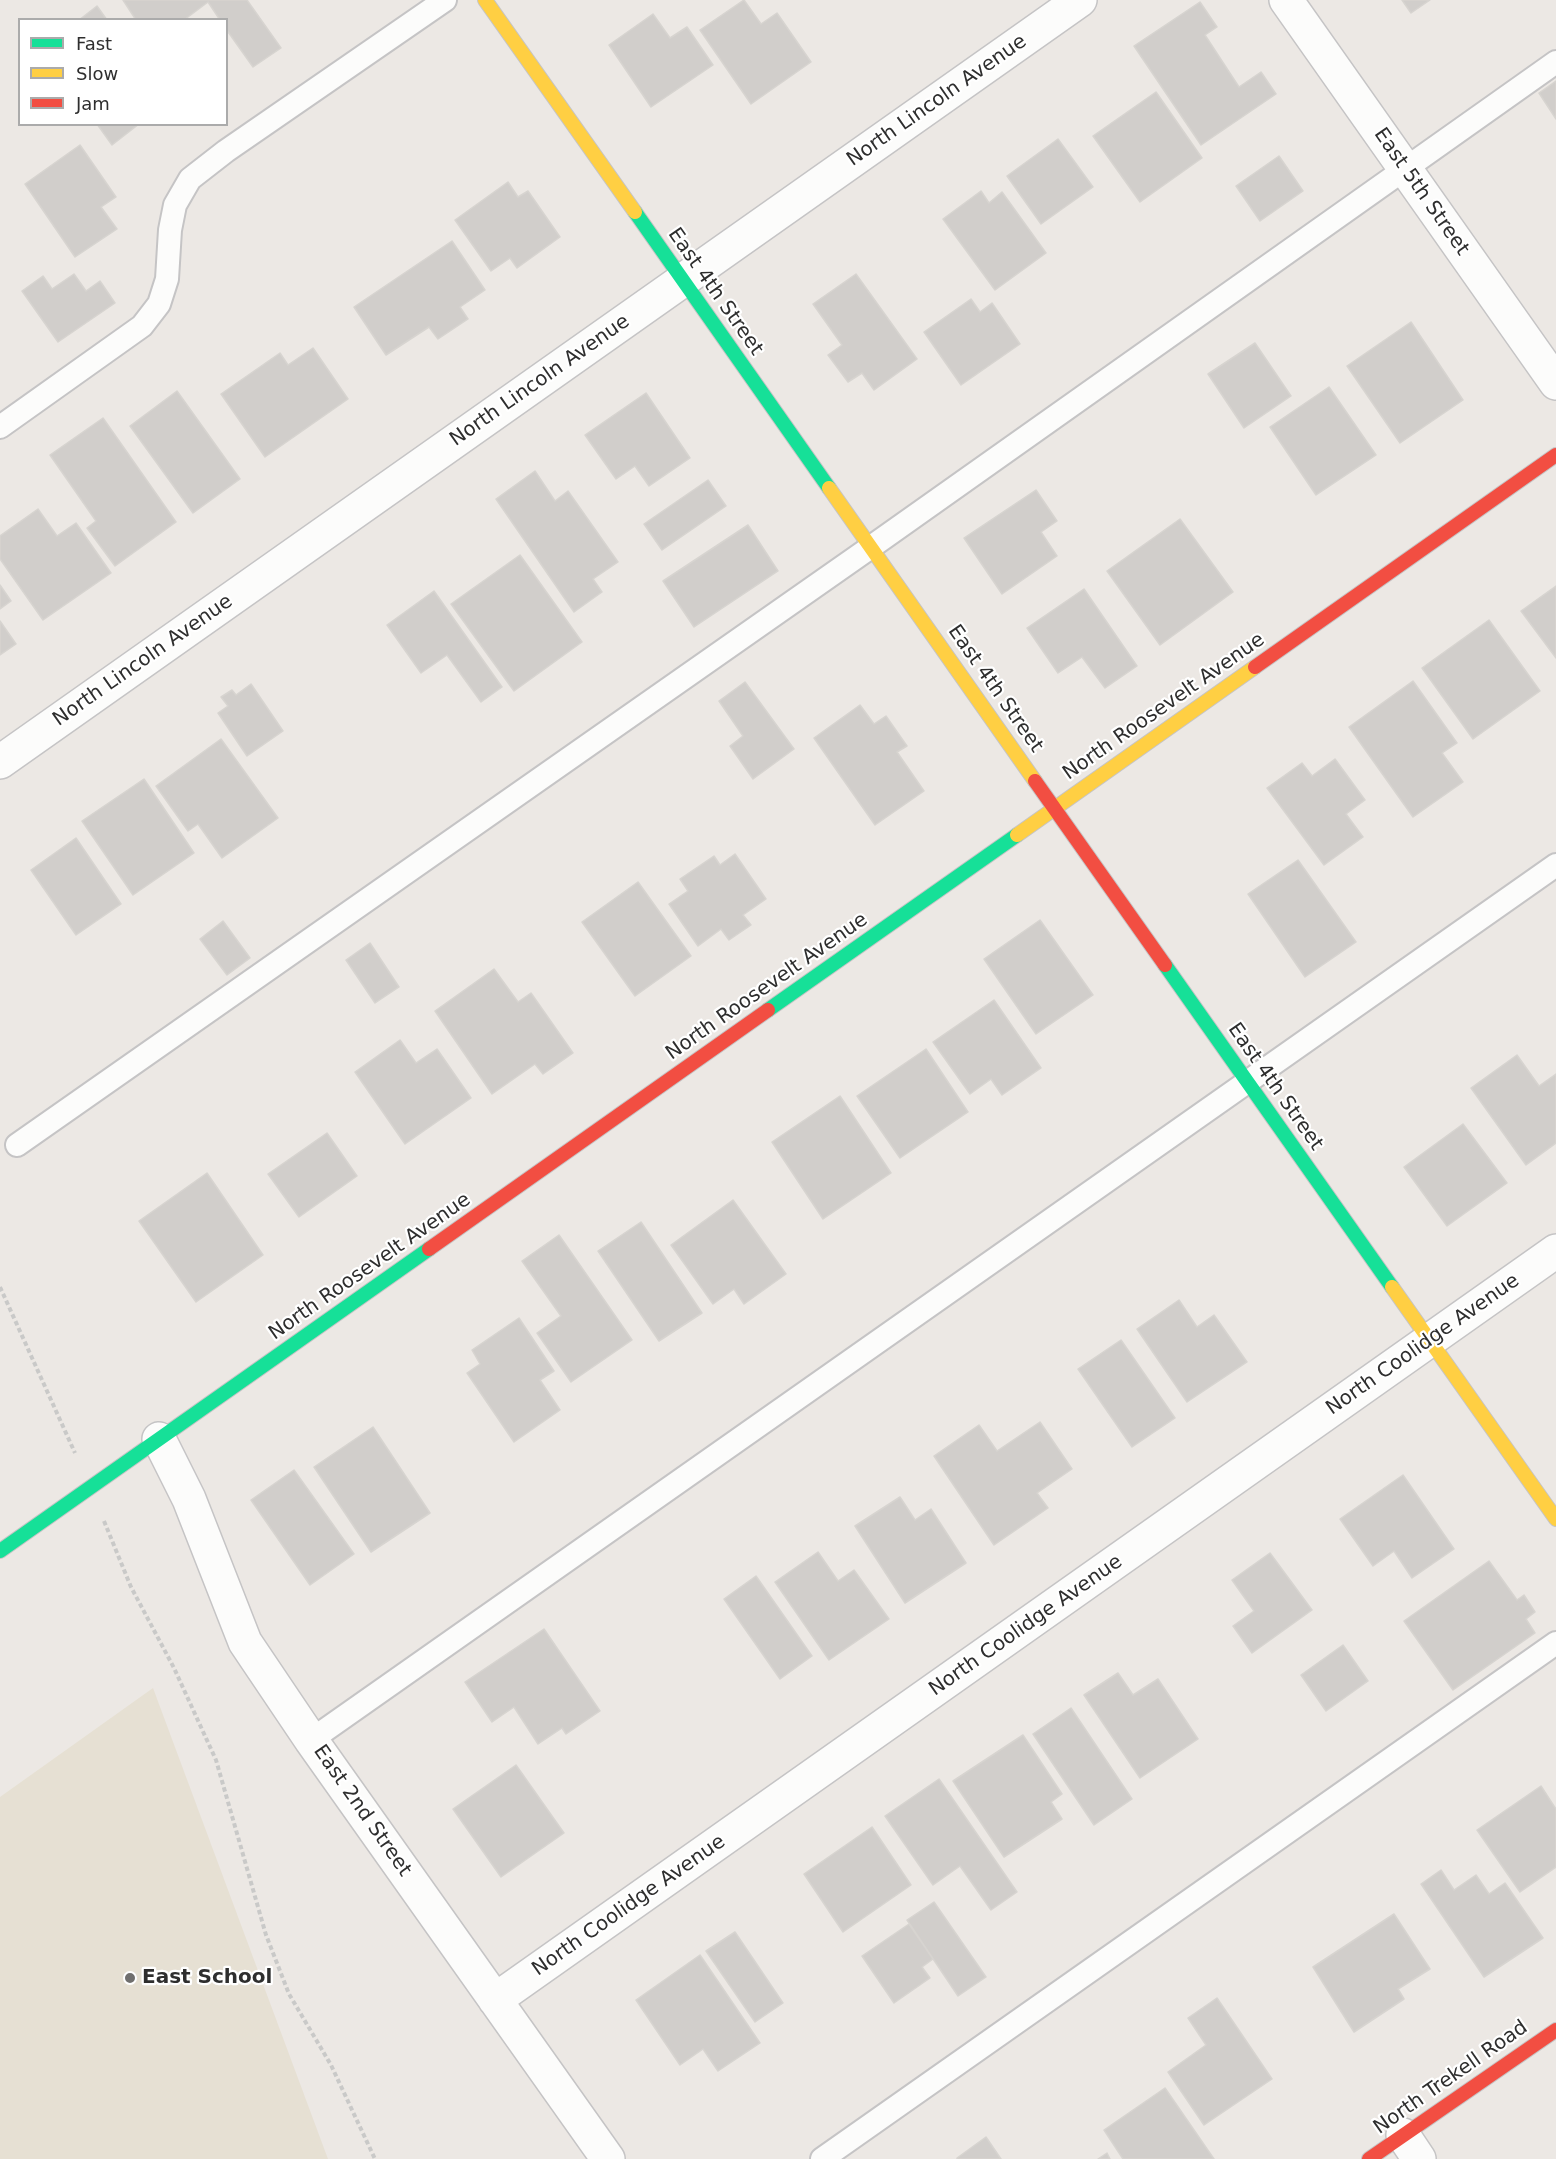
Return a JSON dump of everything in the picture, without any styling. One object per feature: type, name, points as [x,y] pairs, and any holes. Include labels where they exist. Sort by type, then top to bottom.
[{"type":"street","name":"East 4th Street","points":[[485,0],[1556,1519]]},
{"type":"street","name":"North Lincoln Avenue","points":[[0,762],[1080,0]]},
{"type":"street","name":"East 5th Street","points":[[1286,0],[1556,383]]},
{"type":"street","name":"North Roosevelt Avenue","points":[[0,1551],[1556,455]]},
{"type":"street","name":"North Coolidge Avenue","points":[[495,2000],[1556,1251]]},
{"type":"street","name":"East 2nd Street","points":[[159,1439],[189,1499],[245,1642],[311,1740],[608,2159]]},
{"type":"street","name":"North Trekell Road","points":[[1369,2159],[1411,2147],[1556,2030]]},
{"type":"lane","points":[[0,427],[142,326],[159,304],[167,279],[170,230],[175,205],[190,178],[445,0]]},
{"type":"lane","points":[[17,1145],[871,547],[1556,62]]},
{"type":"lane","points":[[311,1740],[1556,865]]},
{"type":"lane","points":[[822,2159],[1556,1643]]},
{"type":"path","points":[[0,1287],[90,1488],[131,1587],[174,1668],[216,1760],[266,1935],[288,1994],[331,2065],[375,2159]]},
{"type":"shaded area","name":"East School","points":[[153,1688],[328,2159],[0,2159],[0,1797]]},
{"type":"building","points":[[123,0],[247,0],[281,48],[253,67],[228,32],[228,18],[219,18],[208,2],[187,18],[135,18]]},
{"type":"building","points":[[744,0],[761,24],[777,13],[811,62],[751,104],[700,30]]},
{"type":"building","points":[[1402,0],[1430,0],[1411,13]]},
{"type":"building","points":[[1200,2],[1217,27],[1205,35],[1239,87],[1261,72],[1276,94],[1201,145],[1134,46]]},
{"type":"building","points":[[97,6],[106,18],[82,18]]},
{"type":"building","points":[[653,14],[670,38],[687,27],[713,65],[651,107],[609,45]]},
{"type":"building","points":[[1556,81],[1556,119],[1539,93]]},
{"type":"building","points":[[1156,92],[1202,158],[1140,202],[1093,136]]},
{"type":"building","points":[[98,126],[136,126],[112,145]]},
{"type":"building","points":[[1058,139],[1093,187],[1041,224],[1007,176]]},
{"type":"building","points":[[80,145],[116,197],[101,207],[117,229],[75,257],[25,184]]},
{"type":"building","points":[[1279,156],[1303,191],[1260,221],[1236,186]]},
{"type":"building","points":[[508,182],[518,197],[528,191],[560,237],[517,268],[510,258],[491,271],[455,220]]},
{"type":"building","points":[[981,191],[989,203],[1002,192],[1046,253],[995,290],[943,219]]},
{"type":"building","points":[[452,241],[485,290],[460,307],[468,319],[438,339],[429,327],[386,355],[354,307]]},
{"type":"building","points":[[74,274],[86,291],[100,281],[115,303],[58,342],[22,291],[43,276],[52,289]]},
{"type":"building","points":[[856,274],[917,359],[874,390],[862,373],[848,382],[828,355],[842,345],[813,304]]},
{"type":"building","points":[[971,299],[980,312],[992,303],[1020,344],[961,385],[924,332]]},
{"type":"building","points":[[1411,322],[1463,400],[1400,443],[1347,366]]},
{"type":"building","points":[[1255,343],[1291,396],[1244,428],[1208,374]]},
{"type":"building","points":[[313,348],[348,399],[265,457],[221,394],[280,353],[288,365]]},
{"type":"building","points":[[1329,387],[1376,455],[1316,495],[1270,427]]},
{"type":"building","points":[[177,391],[240,479],[193,513],[130,426]]},
{"type":"building","points":[[646,393],[690,458],[649,486],[635,466],[616,479],[585,435]]},
{"type":"building","points":[[103,418],[176,522],[115,566],[87,528],[96,521],[50,455]]},
{"type":"building","points":[[535,471],[555,501],[568,491],[618,562],[593,579],[602,592],[574,612],[496,499]]},
{"type":"building","points":[[708,480],[726,506],[662,550],[644,524]]},
{"type":"building","points":[[1036,490],[1057,521],[1041,532],[1057,556],[1002,594],[964,538]]},
{"type":"building","points":[[38,509],[57,536],[76,523],[111,573],[43,620],[0,559],[0,536]]},
{"type":"building","points":[[1180,519],[1233,592],[1160,645],[1107,571]]},
{"type":"building","points":[[748,525],[778,571],[694,627],[663,581]]},
{"type":"building","points":[[520,555],[582,642],[514,691],[451,604]]},
{"type":"building","points":[[0,585],[11,601],[0,609]]},
{"type":"building","points":[[1556,586],[1556,658],[1521,611]]},
{"type":"building","points":[[1084,589],[1137,666],[1105,688],[1082,657],[1058,673],[1027,628]]},
{"type":"building","points":[[434,591],[502,687],[481,702],[447,655],[421,673],[387,625]]},
{"type":"building","points":[[1489,620],[1540,691],[1473,739],[1422,668]]},
{"type":"building","points":[[0,621],[16,644],[0,655]]},
{"type":"building","points":[[1413,681],[1457,743],[1442,753],[1463,782],[1413,817],[1349,727]]},
{"type":"building","points":[[745,682],[794,749],[753,779],[730,746],[743,736],[719,701]]},
{"type":"building","points":[[251,684],[283,731],[247,756],[218,713],[228,706],[221,697],[232,690],[236,695]]},
{"type":"building","points":[[860,705],[874,724],[886,716],[907,746],[897,752],[924,791],[875,825],[814,738]]},
{"type":"building","points":[[221,739],[278,818],[222,858],[198,824],[188,831],[156,786]]},
{"type":"building","points":[[1335,759],[1365,800],[1346,814],[1363,837],[1324,865],[1267,788],[1302,763],[1312,776]]},
{"type":"building","points":[[144,779],[194,853],[133,895],[82,821]]},
{"type":"building","points":[[76,838],[121,904],[76,935],[31,870]]},
{"type":"building","points":[[735,854],[766,899],[743,915],[751,925],[729,940],[721,929],[698,946],[669,904],[688,891],[680,879],[714,856],[720,865]]},
{"type":"building","points":[[1298,860],[1356,942],[1305,977],[1248,894]]},
{"type":"building","points":[[638,882],[691,956],[635,996],[582,922]]},
{"type":"building","points":[[1040,920],[1093,995],[1036,1034],[984,959]]},
{"type":"building","points":[[223,921],[250,958],[227,975],[200,939]]},
{"type":"building","points":[[370,943],[399,987],[375,1003],[346,960]]},
{"type":"building","points":[[494,969],[518,1002],[531,993],[573,1053],[543,1074],[535,1064],[492,1094],[435,1011]]},
{"type":"building","points":[[994,1000],[1041,1068],[1002,1095],[991,1079],[970,1094],[933,1042]]},
{"type":"building","points":[[400,1040],[416,1063],[437,1049],[471,1098],[405,1144],[355,1072]]},
{"type":"building","points":[[926,1049],[968,1112],[900,1158],[857,1096]]},
{"type":"building","points":[[1517,1055],[1539,1086],[1556,1074],[1556,1143],[1526,1165],[1471,1088]]},
{"type":"building","points":[[840,1096],[891,1173],[823,1219],[772,1142]]},
{"type":"building","points":[[1463,1124],[1507,1183],[1447,1226],[1404,1167]]},
{"type":"building","points":[[327,1133],[357,1176],[299,1217],[268,1174]]},
{"type":"building","points":[[207,1173],[263,1255],[196,1302],[139,1221]]},
{"type":"building","points":[[733,1200],[786,1274],[744,1304],[734,1289],[713,1304],[671,1245]]},
{"type":"building","points":[[641,1222],[702,1313],[659,1341],[598,1251]]},
{"type":"building","points":[[559,1235],[632,1340],[571,1382],[537,1333],[561,1316],[522,1261]]},
{"type":"building","points":[[1179,1300],[1197,1327],[1214,1315],[1247,1362],[1187,1402],[1137,1329]]},
{"type":"building","points":[[519,1318],[554,1371],[540,1380],[560,1410],[514,1442],[467,1373],[480,1364],[472,1350]]},
{"type":"building","points":[[1121,1340],[1175,1418],[1132,1447],[1078,1369]]},
{"type":"building","points":[[1040,1422],[1072,1469],[1037,1493],[1048,1508],[994,1545],[934,1456],[979,1425],[997,1451]]},
{"type":"building","points":[[373,1427],[430,1513],[371,1552],[314,1467]]},
{"type":"building","points":[[294,1470],[354,1554],[310,1585],[251,1500]]},
{"type":"building","points":[[1403,1475],[1454,1549],[1412,1578],[1394,1551],[1373,1566],[1340,1519]]},
{"type":"building","points":[[900,1497],[915,1520],[931,1509],[966,1563],[905,1603],[855,1526]]},
{"type":"building","points":[[818,1552],[838,1581],[854,1570],[889,1619],[829,1660],[775,1582]]},
{"type":"building","points":[[1270,1553],[1312,1610],[1252,1653],[1233,1626],[1254,1611],[1232,1580]]},
{"type":"building","points":[[1489,1561],[1517,1600],[1524,1595],[1535,1612],[1526,1619],[1535,1633],[1453,1690],[1404,1621]]},
{"type":"building","points":[[756,1576],[812,1656],[780,1679],[724,1599]]},
{"type":"building","points":[[544,1629],[600,1711],[566,1734],[562,1728],[538,1744],[514,1707],[492,1722],[465,1682]]},
{"type":"building","points":[[1343,1645],[1368,1681],[1326,1711],[1301,1675]]},
{"type":"building","points":[[1118,1673],[1133,1695],[1158,1679],[1198,1739],[1140,1778],[1084,1695]]},
{"type":"building","points":[[1071,1708],[1132,1799],[1094,1825],[1033,1734]]},
{"type":"building","points":[[1023,1735],[1062,1794],[1051,1802],[1062,1819],[1004,1857],[953,1781]]},
{"type":"building","points":[[516,1765],[564,1833],[501,1877],[453,1809]]},
{"type":"building","points":[[939,1779],[1017,1892],[991,1910],[960,1866],[933,1885],[885,1816]]},
{"type":"building","points":[[1541,1786],[1556,1809],[1556,1867],[1520,1892],[1477,1830]]},
{"type":"building","points":[[872,1827],[911,1885],[843,1932],[804,1874]]},
{"type":"building","points":[[1441,1870],[1454,1890],[1476,1875],[1489,1894],[1505,1883],[1543,1938],[1484,1977],[1421,1884]]},
{"type":"building","points":[[934,1902],[986,1977],[958,1996],[907,1920]]},
{"type":"building","points":[[1394,1914],[1430,1969],[1398,1989],[1404,1999],[1354,2032],[1313,1967]]},
{"type":"building","points":[[909,1924],[933,1959],[922,1967],[930,1978],[894,2003],[862,1956]]},
{"type":"building","points":[[735,1932],[783,2003],[755,2022],[706,1951]]},
{"type":"building","points":[[700,1955],[760,2043],[718,2071],[703,2049],[680,2065],[636,2000]]},
{"type":"building","points":[[1217,1998],[1272,2079],[1204,2125],[1168,2072],[1206,2045],[1188,2018]]},
{"type":"building","points":[[1165,2088],[1214,2159],[1123,2159],[1104,2130]]},
{"type":"building","points":[[986,2137],[1001,2159],[957,2159],[957,2158]]},
{"type":"building","points":[[1107,2153],[1110,2159],[1098,2159]]},
{"type":"traffic: fast","points":[[635,212],[829,488]]},
{"type":"traffic: fast","points":[[768,1010],[1017,835]]},
{"type":"traffic: fast","points":[[1165,965],[1392,1287]]},
{"type":"traffic: fast","points":[[0,1551],[429,1249]]},
{"type":"traffic: slow","points":[[485,0],[635,212]]},
{"type":"traffic: slow","points":[[829,488],[1035,781]]},
{"type":"traffic: slow","points":[[1017,835],[1255,667]]},
{"type":"traffic: slow","points":[[1392,1287],[1556,1519]]},
{"type":"traffic: jam","points":[[1255,667],[1556,455]]},
{"type":"traffic: jam","points":[[1035,781],[1165,965]]},
{"type":"traffic: jam","points":[[429,1249],[768,1010]]},
{"type":"traffic: jam","points":[[1369,2159],[1556,2030]]},
{"type":"place","name":"East School","points":[[130,1978]]}]
